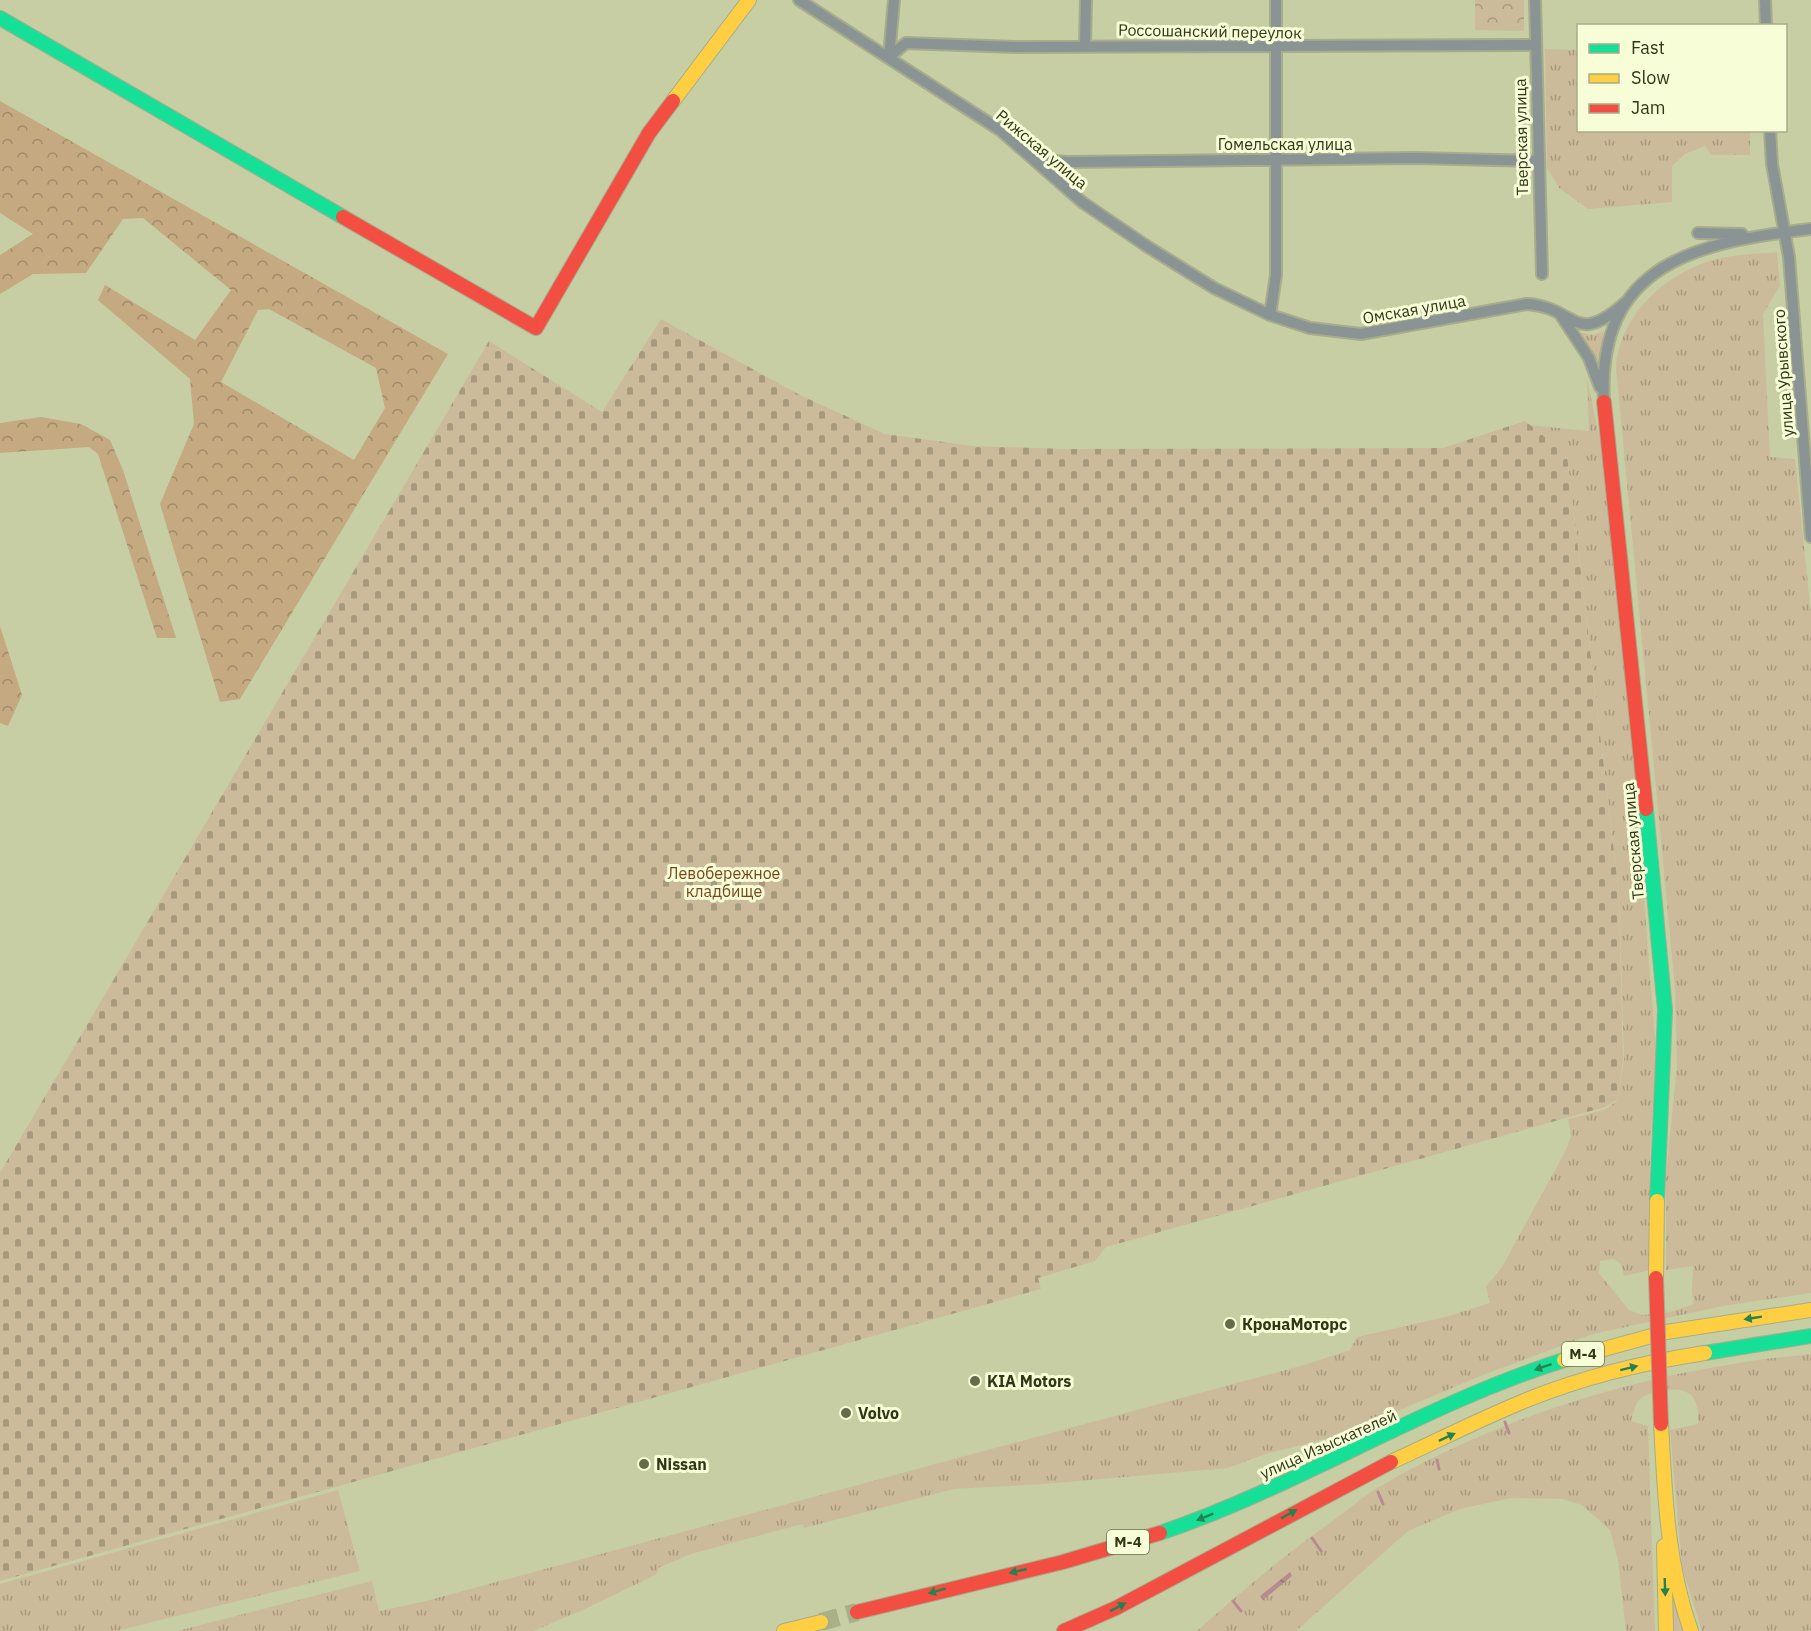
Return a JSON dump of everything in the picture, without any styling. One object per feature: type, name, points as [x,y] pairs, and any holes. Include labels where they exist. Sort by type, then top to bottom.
[{"type":"main road","points":[[0,18],[536,328],[649,133],[749,0]]},
{"type":"main road","name":"Тверская улица","points":[[1604,402],[1642,758],[1665,1010],[1665,1053],[1657,1166],[1656,1278],[1661,1424]]},
{"type":"main road","name":"улица Изыскателей","points":[[857,1612],[1095,1553],[1182,1526],[1471,1396],[1568,1358],[1669,1331],[1811,1310]]},
{"type":"main road","name":"М-4","points":[[1064,1631],[1116,1608],[1366,1474],[1529,1399],[1587,1380],[1671,1358],[1811,1336]]},
{"type":"main road","points":[[1661,1424],[1666,1631]]},
{"type":"main road","points":[[1661,1424],[1667,1520],[1685,1617],[1691,1631]]},
{"type":"main road","points":[[784,1631],[821,1622]]},
{"type":"street","name":"Рижская улица","points":[[799,0],[1000,130],[1082,202],[1148,247],[1214,288],[1270,315]]},
{"type":"street","points":[[890,57],[894,0]]},
{"type":"street","points":[[1085,45],[1086,0]]},
{"type":"street","points":[[1270,315],[1276,275],[1278,161],[1276,0]]},
{"type":"street","name":"Тверская улица","points":[[1535,0],[1537,161],[1542,274]]},
{"type":"street","points":[[1765,0],[1766,24]]},
{"type":"street","name":"Россошанский переулок","points":[[890,57],[906,43],[1015,47],[1536,45]]},
{"type":"street","points":[[1770,132],[1772,165],[1786,232]]},
{"type":"street","name":"Гомельская улица","points":[[1032,159],[1067,162],[1415,158],[1537,161]]},
{"type":"street","points":[[1604,402],[1605,348],[1626,302],[1648,279],[1674,260],[1700,249],[1760,235],[1811,229]]},
{"type":"street","name":"улица Урывского","points":[[1786,232],[1811,537]]},
{"type":"street","points":[[1698,233],[1760,235]]},
{"type":"street","name":"Омская улица","points":[[1270,315],[1310,328],[1361,334],[1527,304],[1548,308],[1562,317],[1590,325],[1603,321],[1626,302]]},
{"type":"street","points":[[1562,317],[1589,358],[1604,402]]},
{"type":"green space","points":[[1475,0],[1524,0],[1524,31],[1475,30]]},
{"type":"green space","points":[[1545,49],[1577,50],[1577,132],[1750,132],[1750,155],[1711,155],[1705,146],[1685,154],[1672,166],[1672,202],[1588,209],[1559,188],[1547,168]]},
{"type":"green space","points":[[0,101],[448,354],[240,699],[220,702],[160,504],[194,424],[190,379],[98,300],[105,285],[195,340],[231,290],[143,218],[123,219],[86,273],[33,274],[0,294],[0,255],[33,234],[0,213]],"holes":[[[269,309],[376,368],[385,408],[354,460],[221,382],[258,310]]]},
{"type":"green space","points":[[1777,252],[1780,286],[1763,314],[1770,457],[1795,459],[1811,614],[1811,1293],[1723,1306],[1593,1334],[1478,1377],[1341,1435],[1265,1454],[1228,1468],[1044,1484],[954,1489],[804,1528],[802,1524],[691,1554],[658,1568],[657,1574],[583,1610],[533,1631],[177,1631],[372,1581],[379,1611],[422,1602],[1304,1365],[1350,1350],[1357,1337],[1445,1317],[1490,1303],[1486,1287],[1502,1267],[1566,1150],[1571,1136],[1568,1119],[1606,1109],[1617,1101],[1624,1059],[1619,892],[1567,455],[1535,436],[1528,425],[1589,431],[1587,379],[1607,473],[1649,898],[1644,899],[1656,1051],[1650,1153],[1651,1270],[1624,1276],[1621,1264],[1614,1259],[1600,1261],[1599,1273],[1629,1310],[1642,1315],[1670,1312],[1694,1304],[1693,1266],[1666,1270],[1666,1176],[1677,1064],[1675,988],[1616,368],[1619,348],[1626,330],[1636,313],[1664,285],[1698,265],[1717,259]]},
{"type":"green space","name":"Левобережное кладбище","points":[[661,319],[800,395],[885,434],[973,446],[1067,449],[1443,448],[1525,421],[1567,455],[1619,894],[1623,1061],[1617,1100],[1605,1107],[1106,1247],[1095,1261],[1038,1278],[1041,1289],[0,1581],[0,1173],[489,341],[602,412]]},
{"type":"green space","points":[[1604,331],[1597,366],[1578,332],[1593,335]]},
{"type":"green space","points":[[41,417],[81,424],[110,440],[123,470],[176,638],[157,638],[98,454],[89,447],[0,453],[0,423]]},
{"type":"green space","points":[[0,626],[22,695],[8,726],[0,723]]},
{"type":"green space","points":[[1811,1354],[1811,1631],[1702,1631],[1682,1567],[1670,1430],[1698,1424],[1697,1407],[1691,1395],[1679,1390],[1671,1390],[1640,1399],[1635,1406],[1631,1421],[1648,1426],[1655,1631],[1626,1631],[1618,1561],[1610,1530],[1582,1505],[1562,1499],[1511,1498],[1460,1509],[1408,1531],[1296,1631],[1197,1631],[1279,1561],[1367,1495],[1429,1460],[1480,1436],[1533,1415],[1643,1382],[1698,1370]]},
{"type":"green space","points":[[338,1490],[360,1571],[116,1631],[0,1631],[0,1584]]},
{"type":"green space","points":[[1666,1572],[1687,1631],[1669,1631]]},
{"type":"water","points":[[1290,1572],[1292,1576],[1263,1600],[1260,1596]]},
{"type":"waterway","points":[[1505,1422],[1509,1433]]},
{"type":"waterway","points":[[1437,1460],[1439,1469]]},
{"type":"waterway","points":[[1378,1492],[1383,1504]]},
{"type":"waterway","points":[[1312,1538],[1321,1551]]},
{"type":"waterway","points":[[1233,1601],[1241,1611]]},
{"type":"tunnel","points":[[821,1622],[857,1612]]},
{"type":"traffic: fast","points":[[0,18],[343,217]]},
{"type":"traffic: fast","points":[[1646,809],[1665,1010],[1657,1201]]},
{"type":"traffic: fast","points":[[1705,1353],[1811,1336]]},
{"type":"traffic: fast","points":[[1160,1533],[1262,1492],[1461,1399],[1564,1360]]},
{"type":"traffic: slow","points":[[673,101],[749,0]]},
{"type":"traffic: slow","points":[[1656,1278],[1657,1201]]},
{"type":"traffic: slow","points":[[1564,1360],[1666,1332],[1811,1310]]},
{"type":"traffic: slow","points":[[1391,1462],[1494,1414],[1550,1391],[1616,1371],[1705,1353]]},
{"type":"traffic: slow","points":[[1661,1424],[1668,1529],[1677,1580],[1691,1631]]},
{"type":"traffic: slow","points":[[1664,1546],[1666,1631]]},
{"type":"traffic: slow","points":[[784,1631],[821,1622]]},
{"type":"traffic: jam","points":[[343,217],[536,328],[649,133],[673,101]]},
{"type":"traffic: jam","points":[[1604,402],[1646,809]]},
{"type":"traffic: jam","points":[[1656,1278],[1661,1424]]},
{"type":"traffic: jam","points":[[1064,1631],[1116,1608],[1391,1462]]},
{"type":"traffic: jam","points":[[857,1612],[1063,1562],[1160,1533]]},
{"type":"place","name":"КронаМоторс","points":[[1230,1324]]},
{"type":"place","name":"KIA Motors","points":[[975,1381]]},
{"type":"place","name":"Volvo","points":[[846,1413]]},
{"type":"place","name":"Nissan","points":[[644,1464]]}]
